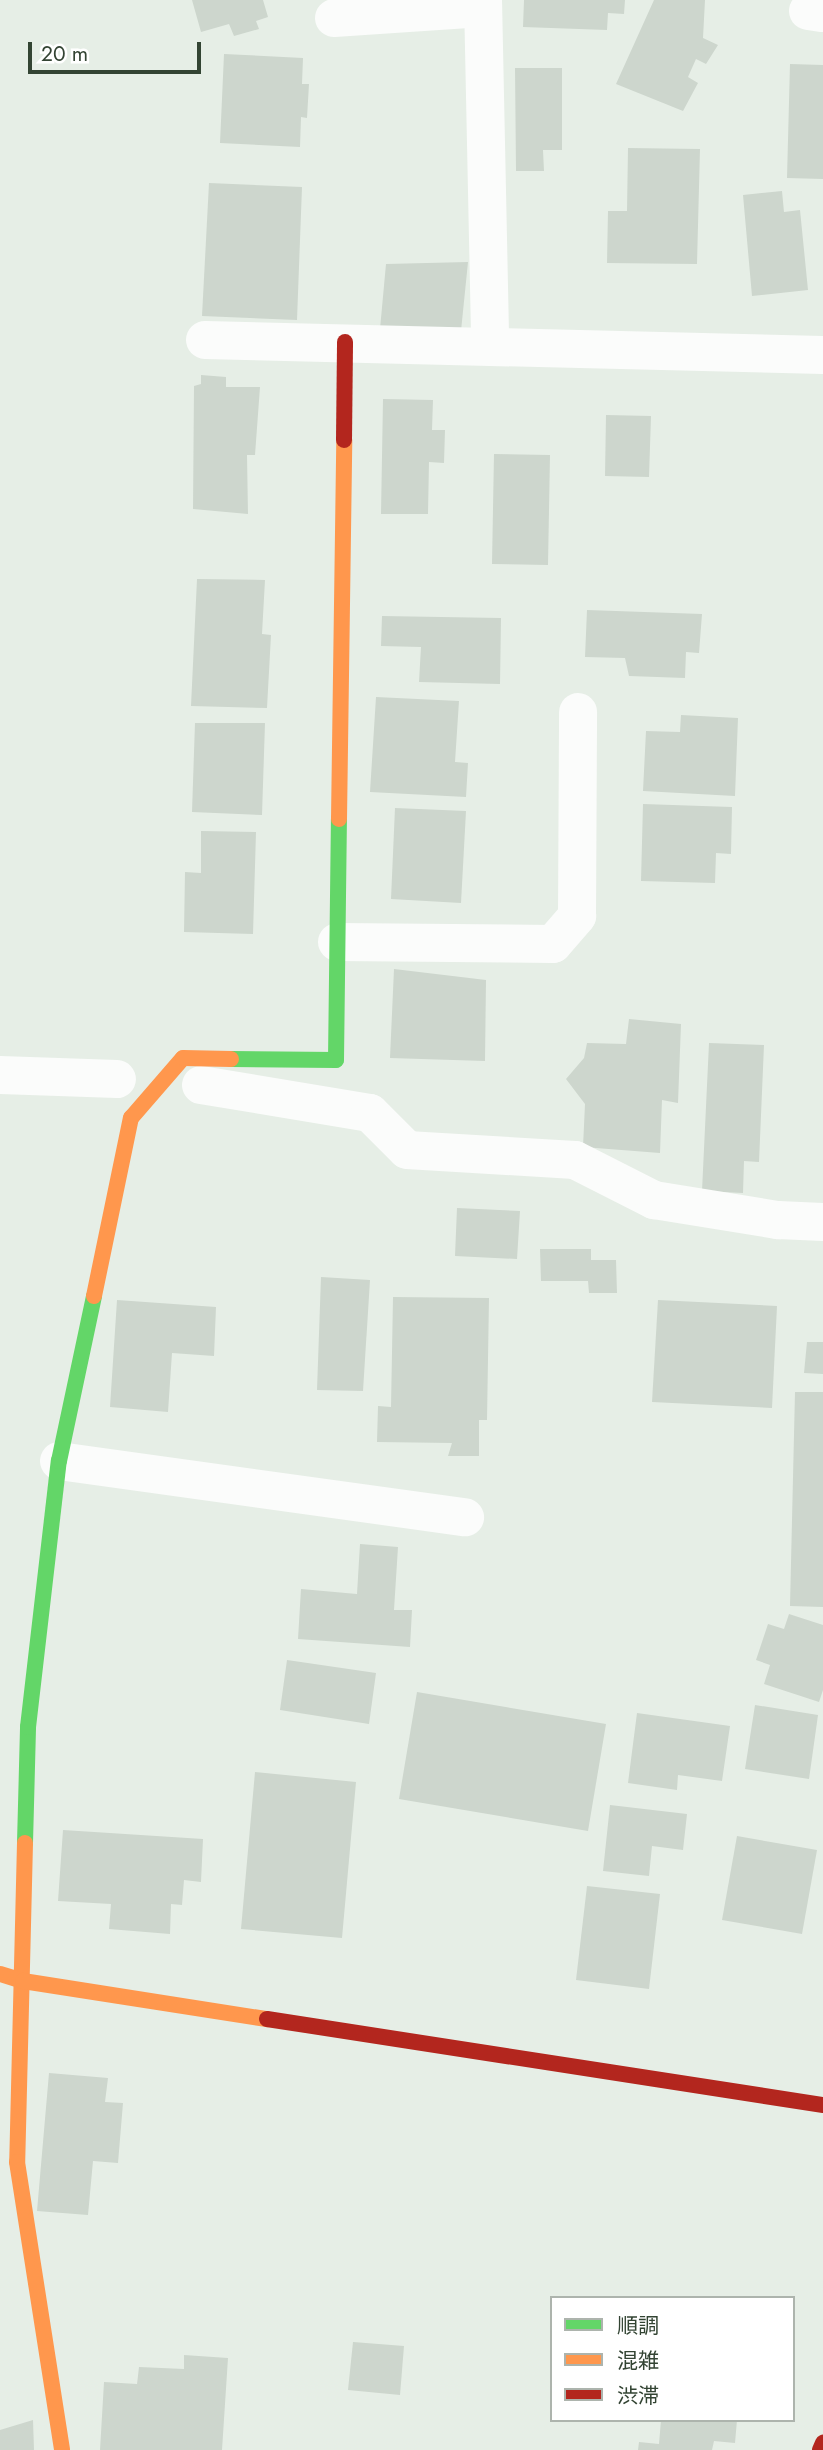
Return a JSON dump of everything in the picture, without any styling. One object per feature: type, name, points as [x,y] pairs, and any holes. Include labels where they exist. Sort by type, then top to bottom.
[{"type":"street","points":[[334,18],[483,4],[491,346]]},
{"type":"street","points":[[205,340],[823,355]]},
{"type":"street","points":[[62,2450],[17,2162],[28,1727],[60,1461],[131,1118],[183,1058],[336,1060],[345,342]]},
{"type":"street","points":[[337,942],[553,944],[577,916],[578,712]]},
{"type":"street","points":[[0,1075],[117,1079]]},
{"type":"street","points":[[201,1085],[370,1112],[407,1150],[575,1160],[654,1200],[778,1220],[823,1222]]},
{"type":"street","points":[[60,1461],[465,1517]]},
{"type":"street","points":[[0,1974],[23,1981],[823,2105]]},
{"type":"street","points":[[820,2450],[823,2443]]},
{"type":"building","points":[[192,0],[263,0],[268,17],[256,21],[259,29],[234,36],[229,24],[201,32]]},
{"type":"building","points":[[524,0],[625,0],[624,14],[608,13],[607,30],[523,27]]},
{"type":"building","points":[[654,0],[705,0],[703,38],[718,45],[706,64],[696,59],[688,77],[698,83],[683,111],[616,84]]},
{"type":"building","points":[[224,54],[303,58],[302,84],[309,84],[307,118],[301,117],[300,147],[220,143]]},
{"type":"building","points":[[790,64],[823,65],[823,179],[787,178]]},
{"type":"building","points":[[515,68],[562,68],[562,150],[543,150],[544,171],[516,171]]},
{"type":"building","points":[[628,148],[700,149],[697,264],[607,263],[608,211],[627,211]]},
{"type":"building","points":[[209,183],[302,187],[297,320],[202,316]]},
{"type":"building","points":[[782,191],[784,212],[800,210],[808,290],[752,296],[743,195]]},
{"type":"building","points":[[468,262],[461,331],[380,329],[386,264]]},
{"type":"building","points":[[201,375],[226,377],[226,387],[260,387],[255,455],[247,455],[248,514],[193,509],[194,386],[201,384]]},
{"type":"building","points":[[383,399],[433,400],[432,430],[445,430],[444,463],[429,462],[428,514],[381,514]]},
{"type":"building","points":[[606,415],[651,416],[649,477],[605,476]]},
{"type":"building","points":[[494,454],[550,455],[548,565],[492,564]]},
{"type":"building","points":[[197,579],[265,580],[262,634],[271,635],[267,708],[191,706]]},
{"type":"building","points":[[587,610],[702,614],[699,653],[686,652],[685,678],[629,676],[625,658],[585,657]]},
{"type":"building","points":[[382,616],[501,618],[500,684],[419,682],[421,647],[381,646]]},
{"type":"building","points":[[376,697],[459,701],[455,762],[468,763],[466,797],[370,792]]},
{"type":"building","points":[[681,715],[738,718],[735,796],[643,791],[646,731],[680,732]]},
{"type":"building","points":[[195,723],[265,723],[262,815],[192,812]]},
{"type":"building","points":[[643,804],[732,807],[731,854],[716,853],[715,883],[641,881]]},
{"type":"building","points":[[395,808],[466,811],[461,903],[391,899]]},
{"type":"building","points":[[201,831],[256,832],[253,934],[184,932],[185,872],[201,873]]},
{"type":"building","points":[[394,969],[486,980],[485,1061],[390,1058]]},
{"type":"building","points":[[629,1019],[681,1024],[678,1103],[662,1100],[660,1153],[583,1147],[585,1104],[566,1079],[584,1058],[587,1043],[626,1044]]},
{"type":"building","points":[[709,1043],[764,1045],[759,1162],[744,1161],[743,1193],[702,1191]]},
{"type":"building","points":[[457,1208],[520,1211],[517,1259],[455,1256]]},
{"type":"building","points":[[540,1249],[591,1249],[591,1260],[616,1260],[617,1293],[589,1293],[588,1281],[541,1281]]},
{"type":"building","points":[[321,1277],[370,1280],[363,1391],[317,1390]]},
{"type":"building","points":[[393,1297],[489,1298],[487,1420],[479,1420],[479,1456],[448,1456],[452,1443],[377,1442],[378,1406],[391,1407]]},
{"type":"building","points":[[117,1300],[216,1307],[214,1356],[172,1353],[168,1412],[110,1407]]},
{"type":"building","points":[[658,1300],[777,1306],[772,1408],[652,1402]]},
{"type":"building","points":[[807,1342],[823,1342],[823,1374],[804,1373]]},
{"type":"building","points":[[795,1392],[823,1392],[823,1607],[790,1606]]},
{"type":"building","points":[[360,1544],[398,1547],[394,1610],[412,1610],[410,1647],[298,1639],[301,1589],[357,1594]]},
{"type":"building","points":[[789,1614],[823,1625],[823,1690],[819,1702],[764,1684],[770,1665],[756,1660],[768,1624],[784,1629]]},
{"type":"building","points":[[287,1660],[376,1673],[369,1724],[280,1710]]},
{"type":"building","points":[[417,1692],[606,1724],[588,1831],[399,1799]]},
{"type":"building","points":[[755,1705],[818,1715],[809,1779],[745,1769]]},
{"type":"building","points":[[637,1713],[730,1726],[722,1781],[678,1775],[677,1790],[628,1783]]},
{"type":"building","points":[[255,1772],[356,1782],[342,1938],[241,1929]]},
{"type":"building","points":[[610,1805],[687,1814],[683,1850],[652,1846],[649,1876],[603,1871]]},
{"type":"building","points":[[63,1830],[203,1839],[201,1882],[184,1880],[182,1905],[171,1904],[170,1934],[109,1929],[111,1904],[58,1901]]},
{"type":"building","points":[[737,1836],[817,1850],[802,1934],[722,1920]]},
{"type":"building","points":[[587,1886],[660,1894],[649,1989],[576,1980]]},
{"type":"building","points":[[49,2073],[108,2078],[105,2102],[123,2103],[118,2163],[93,2161],[88,2215],[37,2211]]},
{"type":"building","points":[[353,2342],[404,2346],[400,2395],[348,2390]]},
{"type":"building","points":[[184,2355],[228,2358],[222,2450],[100,2450],[104,2382],[137,2384],[139,2367],[184,2369]]},
{"type":"building","points":[[33,2420],[34,2450],[0,2450],[0,2430]]},
{"type":"building","points":[[661,2422],[737,2422],[735,2443],[714,2441],[712,2450],[638,2450],[639,2442],[659,2444]]},
{"type":"traffic: fast","points":[[231,1059],[336,1060],[339,819]]},
{"type":"traffic: fast","points":[[25,1843],[28,1727],[59,1461],[94,1296]]},
{"type":"traffic: slow","points":[[339,819],[344,440]]},
{"type":"traffic: slow","points":[[94,1296],[131,1118],[183,1058],[231,1059]]},
{"type":"traffic: slow","points":[[25,1843],[17,2162],[62,2450]]},
{"type":"traffic: slow","points":[[0,1974],[23,1981],[267,2019]]},
{"type":"traffic: jam","points":[[344,440],[345,342]]},
{"type":"traffic: jam","points":[[267,2019],[823,2105]]},
{"type":"traffic: jam","points":[[820,2450],[823,2443]]}]
